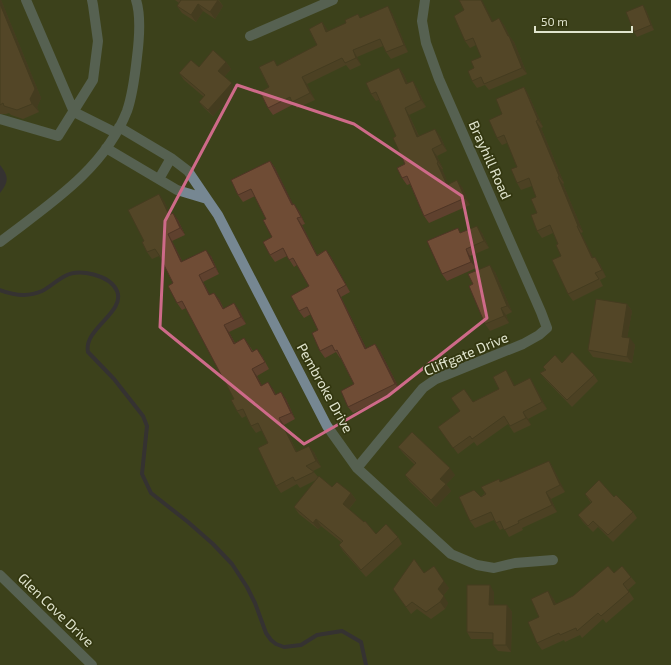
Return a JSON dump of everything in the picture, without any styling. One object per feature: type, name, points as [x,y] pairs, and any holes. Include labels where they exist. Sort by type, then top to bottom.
[{"type":"street","points":[[26,0],[74,112]]},
{"type":"street","points":[[0,119],[58,136],[93,80],[98,40],[92,0]]},
{"type":"street","points":[[0,242],[65,192],[94,164],[118,130],[127,110],[135,77],[139,37],[136,0]]},
{"type":"street","points":[[250,36],[333,0]]},
{"type":"street","name":"Brayhill Road","points":[[425,0],[422,21],[426,43],[439,79],[547,328]]},
{"type":"street","name":"Pembroke Drive","points":[[74,112],[118,130],[171,158],[188,171],[222,222],[327,426],[357,468],[451,554],[478,565],[494,568],[515,563],[553,560]]},
{"type":"street","points":[[106,148],[177,190],[207,198]]},
{"type":"street","points":[[160,179],[171,158]]},
{"type":"street","name":"Cliffgate Drive","points":[[357,468],[423,388],[436,379],[523,344],[539,335],[547,328]]},
{"type":"street","name":"Glen Cove Drive","points":[[0,575],[92,665]]},
{"type":"highlighted area","points":[[237,85],[354,124],[462,196],[487,318],[388,396],[304,444],[160,327],[165,221]]},
{"type":"shaded area","points":[[0,165],[5,172],[7,179],[5,186],[0,193]]},
{"type":"building","points":[[181,0],[218,0],[210,12],[198,4],[191,15],[177,6]]},
{"type":"building","points":[[459,0],[481,0],[492,22],[499,18],[509,36],[522,68],[484,84],[481,77],[472,81],[468,71],[474,68],[471,61],[481,57],[473,38],[465,41],[454,16],[464,10]]},
{"type":"building","points":[[0,4],[35,89],[30,99],[32,104],[17,110],[4,106],[3,103],[0,105]]},
{"type":"building","points":[[643,5],[651,25],[634,32],[626,12]]},
{"type":"building","points":[[388,6],[404,45],[386,52],[380,39],[353,50],[356,58],[345,63],[342,58],[302,77],[310,93],[292,102],[290,97],[268,108],[260,92],[269,87],[259,67],[274,60],[277,66],[317,45],[309,29],[322,22],[326,32],[346,23],[345,20],[358,14],[360,18]]},
{"type":"building","points":[[213,50],[226,62],[218,71],[232,83],[208,110],[199,102],[205,95],[179,73],[191,60],[199,67]]},
{"type":"building","points":[[399,68],[406,84],[413,81],[421,100],[405,108],[417,137],[435,129],[442,144],[432,149],[438,162],[437,163],[447,185],[457,180],[465,198],[424,216],[407,176],[402,178],[397,168],[405,164],[393,138],[396,136],[376,92],[371,94],[366,83]]},
{"type":"building","points":[[524,87],[538,120],[536,121],[559,176],[558,177],[577,226],[592,258],[595,257],[602,270],[595,273],[599,279],[568,294],[552,260],[561,256],[550,225],[537,231],[531,215],[537,213],[531,199],[536,197],[529,178],[517,183],[511,169],[517,167],[504,135],[497,138],[489,120],[502,114],[496,99]]},
{"type":"building","points":[[270,161],[292,205],[294,204],[301,217],[297,218],[317,256],[326,250],[346,285],[337,290],[365,349],[375,344],[395,384],[348,407],[341,391],[354,384],[337,350],[335,351],[332,345],[320,351],[312,333],[318,330],[307,307],[299,311],[291,296],[309,286],[293,258],[289,260],[283,248],[270,255],[263,242],[272,237],[263,220],[266,219],[251,189],[238,195],[231,180]]},
{"type":"building","points":[[159,194],[169,215],[173,213],[180,228],[168,234],[181,262],[206,250],[215,267],[199,275],[209,295],[214,293],[223,309],[234,303],[241,317],[224,325],[234,344],[244,338],[252,352],[257,349],[265,362],[252,369],[261,386],[268,382],[275,395],[281,392],[291,413],[279,418],[296,452],[309,446],[316,461],[306,466],[314,472],[295,481],[293,477],[276,486],[258,448],[268,443],[258,423],[251,426],[243,409],[237,411],[231,400],[234,399],[182,301],[177,303],[168,286],[173,283],[159,255],[155,249],[147,252],[142,242],[144,241],[128,210]]},
{"type":"building","points":[[477,226],[484,241],[466,249],[471,262],[442,274],[427,241],[458,228],[460,233]]},
{"type":"building","points":[[490,265],[507,306],[501,308],[504,316],[485,324],[469,286],[473,284],[468,274]]},
{"type":"building","points":[[596,299],[627,304],[622,337],[630,338],[627,357],[588,350]]},
{"type":"building","points":[[572,352],[594,375],[567,400],[540,373],[546,370],[543,367],[555,355],[562,363]]},
{"type":"building","points":[[506,370],[514,386],[530,378],[542,402],[523,412],[526,418],[510,426],[504,416],[472,439],[470,436],[453,448],[438,427],[460,411],[451,398],[464,389],[473,402],[499,389],[493,377]]},
{"type":"building","points":[[412,432],[450,468],[440,479],[446,484],[431,500],[405,475],[416,463],[398,447]]},
{"type":"building","points":[[549,461],[560,485],[546,492],[552,505],[518,521],[519,523],[504,530],[500,521],[496,523],[491,512],[470,521],[459,497],[474,490],[481,497],[486,494],[481,487],[499,479],[500,482]]},
{"type":"building","points":[[319,476],[332,487],[337,482],[351,493],[343,504],[364,522],[365,521],[376,534],[386,524],[398,537],[361,570],[339,545],[343,541],[316,519],[313,523],[294,507]]},
{"type":"building","points":[[599,480],[614,497],[616,495],[633,512],[608,535],[593,521],[588,526],[578,515],[592,502],[585,494]]},
{"type":"building","points":[[414,559],[424,573],[434,566],[444,581],[438,589],[444,596],[440,602],[426,612],[412,602],[406,607],[393,589]]},
{"type":"building","points":[[608,566],[614,573],[622,566],[631,577],[623,584],[629,592],[601,616],[598,613],[577,631],[576,628],[560,635],[559,633],[537,643],[528,622],[539,617],[531,599],[548,591],[554,605],[573,596]]},
{"type":"building","points":[[467,585],[490,585],[489,605],[507,605],[506,645],[493,645],[493,633],[467,632]]},
{"type":"waterway","points":[[0,290],[26,295],[37,293],[65,276],[78,273],[94,274],[113,285],[117,291],[118,299],[116,306],[92,336],[88,344],[88,352],[114,379],[143,416],[147,426],[142,474],[151,493],[188,522],[213,544],[232,564],[247,587],[255,603],[266,633],[271,640],[284,647],[301,645],[317,635],[342,631],[361,642],[366,665]]}]
